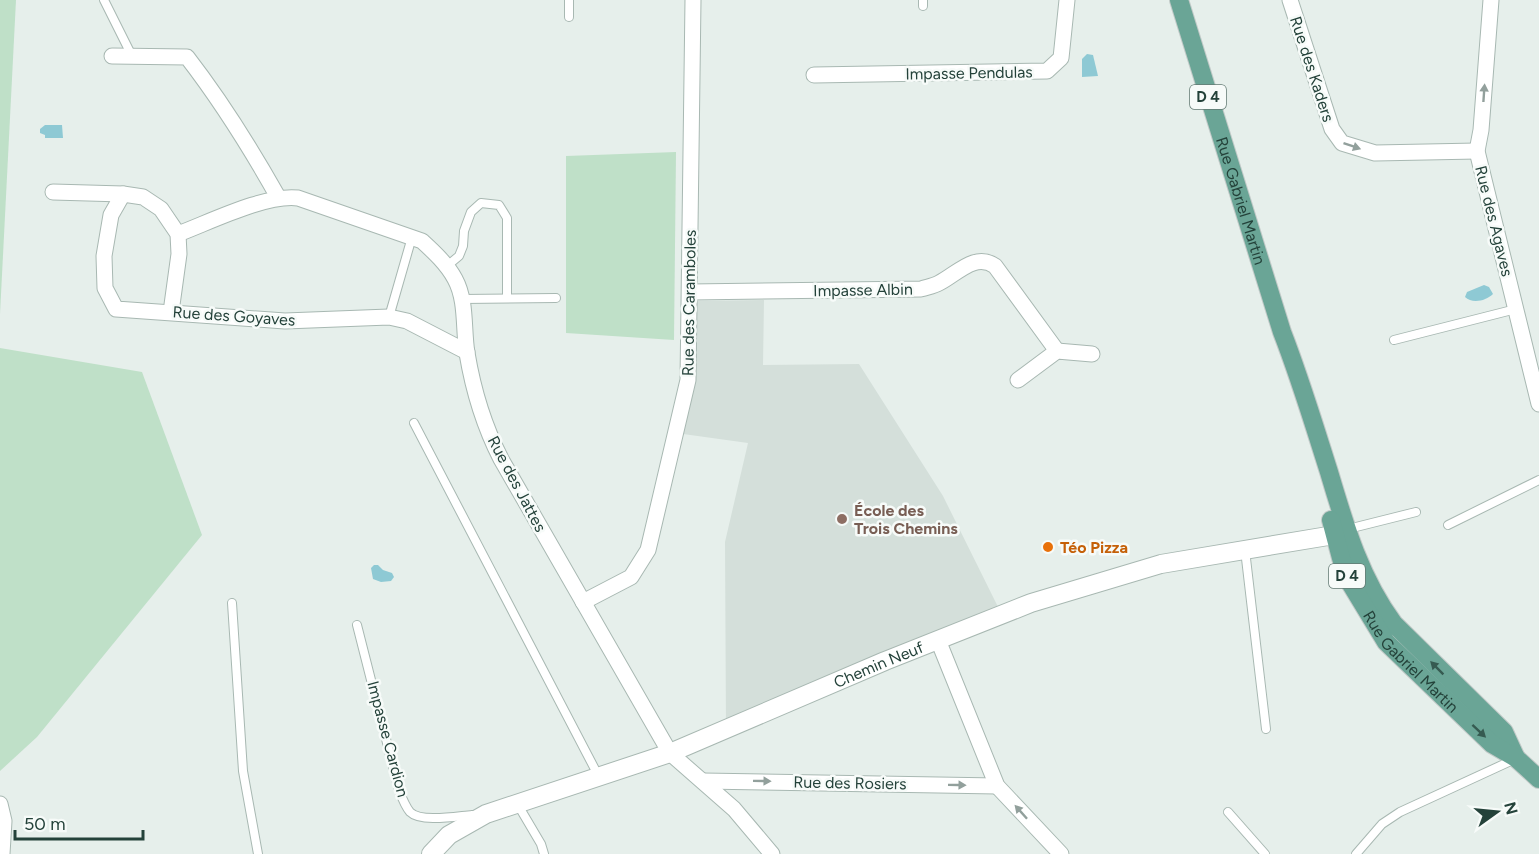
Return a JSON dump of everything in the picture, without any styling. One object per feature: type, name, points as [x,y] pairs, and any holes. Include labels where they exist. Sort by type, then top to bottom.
[{"type":"main road","name":"Rue Gabriel Martin","points":[[1179,0],[1282,332],[1300,379],[1340,531],[1382,608],[1394,624],[1503,732],[1516,758],[1539,779]]},
{"type":"street","name":"Rue des Caramboles","points":[[583,602],[631,577],[648,550],[688,380],[693,0]]},
{"type":"street","name":"Impasse Pendulas","points":[[814,75],[1047,71],[1061,58],[1067,0]]},
{"type":"street","name":"Rue des Kaders","points":[[1290,0],[1332,129],[1342,143],[1374,153],[1477,151]]},
{"type":"street","name":"Rue des Agaves","points":[[1491,0],[1481,130],[1477,151],[1539,404]]},
{"type":"street","points":[[112,56],[187,57],[218,100],[278,197]]},
{"type":"street","points":[[53,192],[123,194],[143,197],[161,209],[178,234],[179,254],[171,312]]},
{"type":"street","name":"Rue des Goyaves","points":[[123,194],[111,215],[104,256],[105,288],[116,309],[285,321],[389,317],[407,321],[467,352]]},
{"type":"street","name":"Rue des Jattes","points":[[178,234],[278,197],[298,198],[422,241],[447,266],[456,281],[462,299],[467,352],[476,393],[494,444],[670,753]]},
{"type":"street","name":"Impasse Albin","points":[[690,292],[921,289],[941,282],[973,263],[985,261],[995,266],[1057,351]]},
{"type":"street","points":[[1018,381],[1057,351],[1092,354]]},
{"type":"street","name":"Chemin Neuf","points":[[431,854],[449,835],[486,814],[670,753],[885,661],[1031,603],[1161,564],[1340,531]]},
{"type":"street","points":[[938,640],[997,786],[1061,854]]},
{"type":"street","points":[[670,753],[734,808],[772,854]]},
{"type":"street","name":"Rue des Rosiers","points":[[703,781],[997,786]]},
{"type":"street","points":[[0,804],[4,821],[2,854]]},
{"type":"lane","points":[[104,0],[132,56]]},
{"type":"lane","points":[[569,0],[569,17]]},
{"type":"lane","points":[[447,266],[459,256],[471,212],[481,203],[499,205],[507,218],[507,298]]},
{"type":"lane","points":[[389,317],[412,237]]},
{"type":"lane","points":[[462,299],[556,298]]},
{"type":"lane","points":[[1394,340],[1516,309]]},
{"type":"lane","points":[[414,423],[600,778]]},
{"type":"lane","points":[[1448,525],[1539,480]]},
{"type":"lane","points":[[1340,531],[1416,512]]},
{"type":"lane","points":[[1245,549],[1266,729]]},
{"type":"lane","points":[[232,603],[243,771],[258,854]]},
{"type":"lane","name":"Impasse Cardion","points":[[357,625],[399,790],[409,811],[426,818],[486,814]]},
{"type":"lane","points":[[1356,854],[1382,824],[1400,812],[1516,758]]},
{"type":"lane","points":[[518,805],[541,844],[544,854]]},
{"type":"lane","points":[[1228,812],[1265,854]]},
{"type":"shaded area","name":"École des Trois Chemins","points":[[764,300],[763,365],[859,364],[943,496],[1002,615],[726,730],[725,542],[748,443],[676,433],[690,301]]},
{"type":"green space","points":[[0,0],[16,0],[0,314]]},
{"type":"green space","points":[[676,152],[674,340],[566,333],[566,156]]},
{"type":"green space","points":[[0,348],[142,372],[202,535],[37,737],[0,771]]},
{"type":"water","points":[[1087,54],[1093,55],[1098,76],[1082,77],[1082,59]]},
{"type":"water","points":[[45,125],[62,125],[63,138],[45,138],[45,135],[40,133],[40,129]]},
{"type":"water","points":[[1484,285],[1489,287],[1493,294],[1483,300],[1475,301],[1465,297],[1467,292]]},
{"type":"water","points":[[374,565],[392,573],[394,577],[391,581],[381,582],[373,579],[371,568]]},
{"type":"place","name":"École des Trois Chemins","points":[[842,519]]},
{"type":"place","name":"Téo Pizza","points":[[1048,547]]}]
